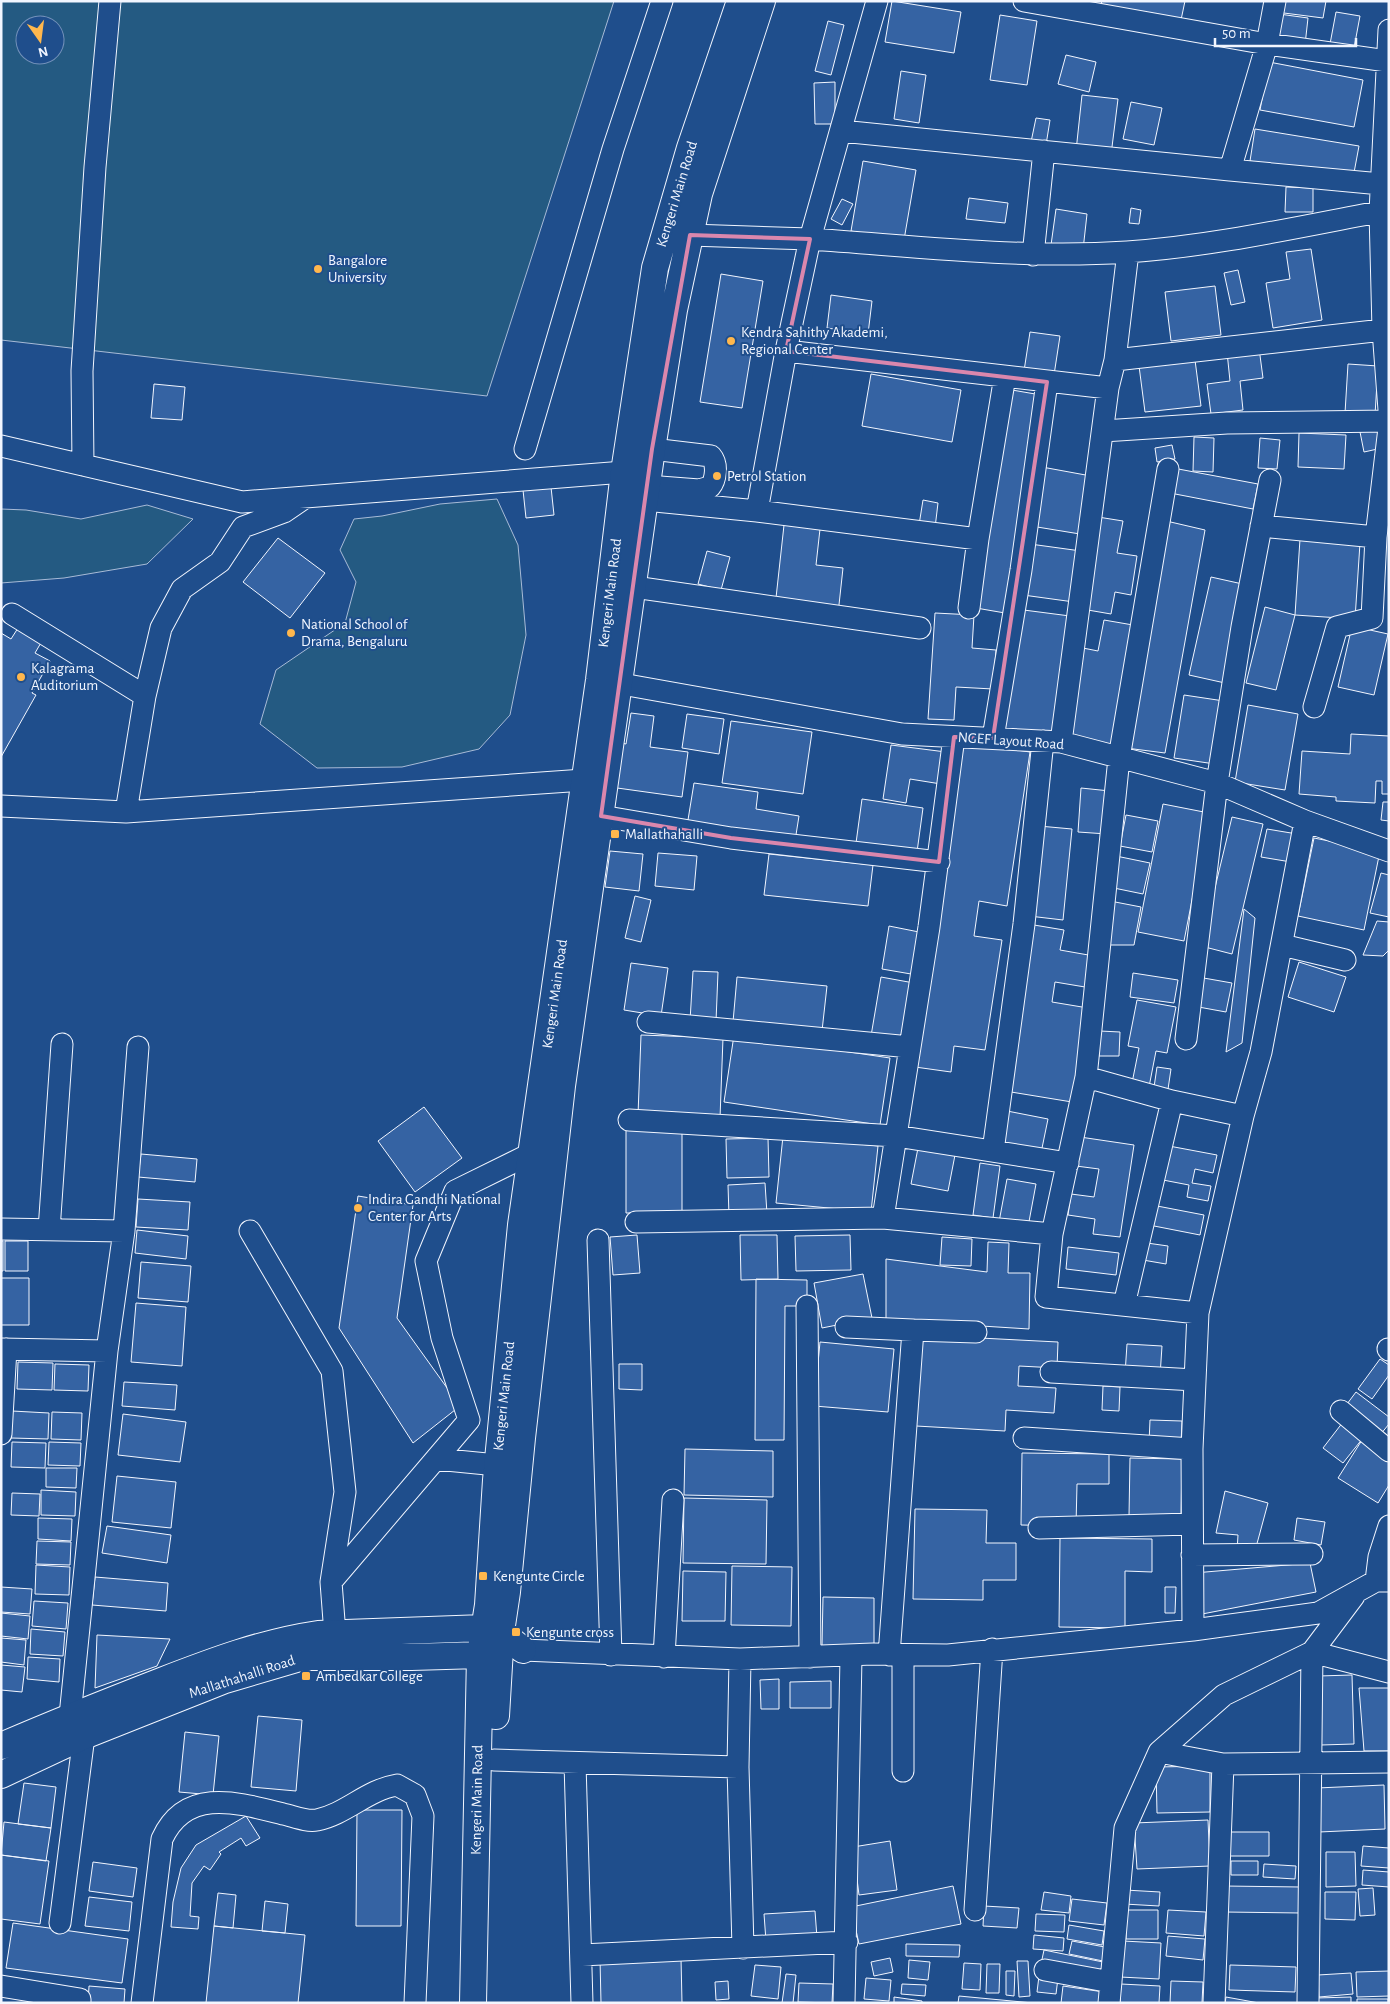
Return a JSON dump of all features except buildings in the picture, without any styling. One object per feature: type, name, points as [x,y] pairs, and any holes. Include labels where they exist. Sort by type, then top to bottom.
[{"type":"main road","name":"Kengeri Main Road","points":[[473,2003],[497,1643],[507,1592],[522,1438],[562,1086],[601,816],[624,472],[655,268],[690,148],[740,1]]},
{"type":"main road","name":"Kengeri Main Road","points":[[486,2003],[497,1643],[497,1465],[521,1226],[584,780],[634,587],[652,449],[674,310],[699,194],[762,1]]},
{"type":"main road","name":"Mallathahalli Road","points":[[1,1775],[77,1726],[263,1644],[291,1638],[335,1634],[497,1643]]},
{"type":"main road","name":"Mallathahalli Road","points":[[1,1746],[77,1726],[303,1657],[497,1643]]},
{"type":"street","points":[[83,464],[82,362],[94,176],[110,1]]},
{"type":"street","points":[[525,449],[613,149],[662,1]]},
{"type":"street","points":[[757,511],[786,350],[810,239],[876,1]]},
{"type":"street","points":[[1024,1],[1267,44],[1387,61]]},
{"type":"street","points":[[1230,170],[1267,44],[1275,1]]},
{"type":"street","points":[[1389,30],[1381,184],[1384,211],[1383,330],[1389,410]]},
{"type":"street","points":[[841,131],[1381,184]]},
{"type":"street","points":[[1033,255],[1044,151]]},
{"type":"street","points":[[690,235],[810,239],[1033,255],[1128,252],[1235,239],[1384,211]]},
{"type":"street","points":[[993,1151],[1024,924],[1052,742],[1103,431],[1108,388],[1115,360],[1128,252]]},
{"type":"street","points":[[1115,360],[1383,330]]},
{"type":"street","points":[[786,350],[1108,388]]},
{"type":"street","points":[[969,608],[978,539],[1005,376]]},
{"type":"street","points":[[993,738],[1021,570],[1047,382]]},
{"type":"street","points":[[1103,431],[1227,423],[1389,421]]},
{"type":"street","points":[[1314,707],[1337,627],[1372,618],[1376,537],[1389,428]]},
{"type":"street","points":[[1,446],[242,502],[624,472]]},
{"type":"street","points":[[646,493],[700,490],[710,487],[714,482],[716,463],[711,456],[652,449]]},
{"type":"street","points":[[1168,469],[1119,758],[1086,1077],[1052,1234],[1046,1297],[1198,1313]]},
{"type":"street","points":[[1186,1039],[1217,782],[1242,627],[1270,480]]},
{"type":"street","points":[[646,493],[757,511],[978,539]]},
{"type":"street","points":[[126,812],[144,696],[161,628],[182,589],[220,562],[243,527],[284,512],[309,496]]},
{"type":"street","points":[[1262,526],[1376,537]]},
{"type":"street","points":[[634,587],[920,628]]},
{"type":"street","points":[[12,614],[144,696]]},
{"type":"street","name":"NGEF Layout Road","points":[[610,682],[902,734],[1052,742],[1217,782],[1305,821],[1389,851]]},
{"type":"street","points":[[883,1218],[939,862],[954,736]]},
{"type":"street","points":[[1,806],[126,812],[584,780]]},
{"type":"street","points":[[601,816],[731,838],[939,862]]},
{"type":"street","points":[[1193,1630],[1192,1450],[1198,1313],[1243,1116],[1261,1052],[1305,821]]},
{"type":"street","points":[[1282,945],[1345,960]]},
{"type":"street","points":[[648,1022],[910,1047]]},
{"type":"street","points":[[49,1230],[62,1044]]},
{"type":"street","points":[[60,1923],[107,1351],[124,1231],[138,1047]]},
{"type":"street","points":[[1086,1077],[1172,1101],[1243,1116]]},
{"type":"street","points":[[1124,1305],[1172,1101]]},
{"type":"street","points":[[629,1120],[896,1136],[1068,1163]]},
{"type":"street","points":[[330,1582],[469,1420],[442,1338],[426,1261],[456,1191],[532,1153]]},
{"type":"street","points":[[636,1222],[883,1218],[1052,1234]]},
{"type":"street","points":[[1,1229],[124,1231]]},
{"type":"street","points":[[250,1231],[332,1371],[345,1492],[330,1582],[335,1634]]},
{"type":"street","points":[[598,1240],[611,1655]]},
{"type":"street","points":[[807,1306],[810,1657]]},
{"type":"street","points":[[846,1328],[976,1332]]},
{"type":"street","points":[[904,1770],[896,1655],[913,1330]]},
{"type":"street","points":[[1,1434],[4,1349],[107,1351]]},
{"type":"street","points":[[1051,1372],[1195,1380]]},
{"type":"street","points":[[1341,1411],[1389,1451]]},
{"type":"street","points":[[1024,1438],[1192,1450]]},
{"type":"street","points":[[436,1459],[497,1465]]},
{"type":"street","points":[[664,1657],[674,1500]]},
{"type":"street","points":[[1039,1528],[1192,1524]]},
{"type":"street","points":[[1045,1970],[1110,1993],[1125,1828],[1159,1752],[1224,1695],[1312,1652],[1375,1584],[1379,1557],[1389,1526]]},
{"type":"street","points":[[1192,1555],[1312,1554]]},
{"type":"street","points":[[497,1643],[611,1655],[740,1659],[948,1654],[1193,1630],[1318,1613],[1375,1584]]},
{"type":"street","points":[[975,1910],[992,1650]]},
{"type":"street","points":[[1312,1652],[1389,1672]]},
{"type":"street","points":[[1308,2003],[1309,1763],[1312,1652]]},
{"type":"street","points":[[844,2003],[851,1657]]},
{"type":"street","points":[[740,1659],[738,1767],[743,1948]]},
{"type":"street","points":[[1159,1752],[1223,1764],[1389,1762]]},
{"type":"street","points":[[494,1760],[738,1767]]},
{"type":"street","points":[[575,1762],[582,2003]]},
{"type":"street","points":[[1214,2003],[1223,1764]]},
{"type":"street","points":[[142,2003],[162,1839],[166,1829],[181,1814],[194,1807],[206,1804],[234,1802],[314,1821],[324,1818],[376,1791],[397,1785],[415,1795],[423,1816],[414,2003]]},
{"type":"street","points":[[582,1955],[846,1942]]},
{"type":"street","points":[[1,1986],[80,2001]]},
{"type":"highlighted area","points":[[690,235],[810,239],[786,351],[1047,382],[993,738],[954,737],[939,862],[731,838],[601,816],[652,449]]},
{"type":"shaded area","name":"Bangalore University","points":[[1,1],[614,1],[487,396],[1,340]]},
{"type":"shaded area","points":[[497,499],[518,545],[526,635],[510,715],[479,749],[402,767],[317,768],[260,724],[276,670],[345,623],[356,582],[340,550],[354,519],[382,516],[440,504]]},
{"type":"shaded area","points":[[147,505],[193,519],[147,564],[64,578],[1,583],[1,509],[26,510],[81,519]]},
{"type":"place","name":"Bangalore University","points":[[318,269]]},
{"type":"place","name":"Kendra Sahithy Akademi, Regional Center","points":[[731,341]]},
{"type":"place","name":"Petrol Station","points":[[717,476]]},
{"type":"place","name":"National School of Drama, Bengaluru","points":[[291,633]]},
{"type":"place","name":"Kalagrama Auditorium","points":[[21,677]]},
{"type":"place","name":"Mallathahalli","points":[[615,834]]},
{"type":"place","name":"Indira Gandhi National Center for Arts","points":[[358,1208]]},
{"type":"place","name":"Kengunte Circle","points":[[483,1576]]},
{"type":"place","name":"Kengunte cross","points":[[516,1632]]},
{"type":"place","name":"Ambedkar College","points":[[306,1676]]}]
